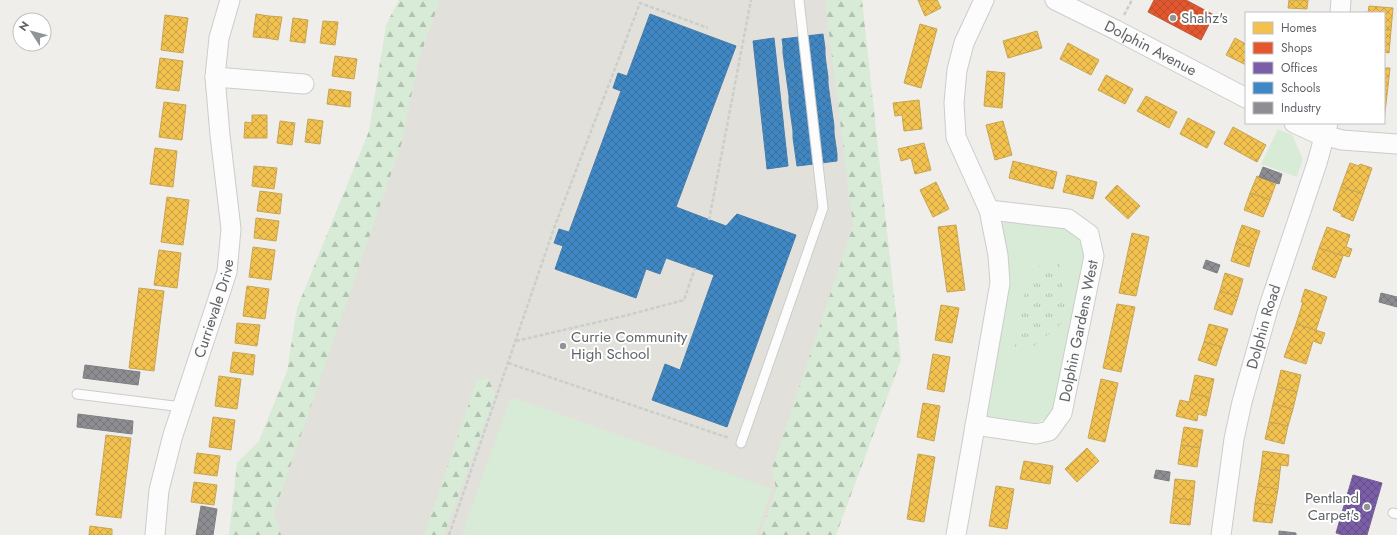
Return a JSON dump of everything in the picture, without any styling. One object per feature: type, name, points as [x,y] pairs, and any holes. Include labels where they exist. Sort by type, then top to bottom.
[{"type":"street","name":"Currievale Drive","points":[[154,535],[159,490],[173,435],[227,272],[231,229],[215,77],[219,38],[230,0]]},
{"type":"street","points":[[956,535],[1000,283],[998,255],[989,210],[956,137],[954,103],[957,70],[964,43],[984,0]]},
{"type":"street","name":"Dolphin Avenue","points":[[1055,0],[1245,97]]},
{"type":"street","points":[[1340,12],[1341,0]]},
{"type":"street","points":[[215,77],[304,84]]},
{"type":"street","points":[[1299,124],[1326,129],[1342,140],[1397,144]]},
{"type":"street","name":"Dolphin Road","points":[[1221,535],[1234,438],[1242,402],[1268,309],[1326,129]]},
{"type":"street","name":"Dolphin Gardens West","points":[[974,425],[1036,434],[1049,431],[1062,413],[1094,256],[1089,234],[1068,219],[989,210]]},
{"type":"lane","points":[[741,443],[823,208],[799,0]]},
{"type":"lane","points":[[77,394],[182,407]]},
{"type":"path","points":[[709,220],[752,0]]},
{"type":"path","points":[[449,535],[554,228],[640,2],[708,28]]},
{"type":"path","points":[[515,341],[624,316],[684,300],[695,268]]},
{"type":"path","points":[[508,363],[741,443]]},
{"type":"shaded area","name":"Currie Community High School","points":[[425,0],[831,0],[855,226],[818,535],[253,535]]},
{"type":"green space","points":[[399,0],[440,0],[418,62],[402,142],[274,513],[281,535],[229,535],[237,463],[259,441],[287,371],[297,308],[369,131],[386,25]]},
{"type":"green space","points":[[825,0],[862,0],[901,360],[836,535],[760,535],[776,489],[772,468],[853,226]]},
{"type":"green space","points":[[1278,129],[1292,135],[1303,159],[1297,177],[1261,164]]},
{"type":"green space","points":[[1009,217],[1067,229],[1081,238],[1084,260],[1061,392],[1049,416],[1033,425],[984,416],[1009,266],[1000,224]]},
{"type":"green space","points":[[1044,258],[1059,260],[1067,315],[1061,324],[1029,350],[1015,347],[1022,299]]},
{"type":"green space","points":[[488,378],[495,394],[444,535],[424,535],[477,380]]},
{"type":"green space","points":[[511,397],[772,489],[756,535],[462,535]]},
{"type":"building: Homes","points":[[918,0],[937,0],[941,8],[925,16]]},
{"type":"building: Homes","points":[[1289,0],[1308,0],[1307,9],[1288,8]]},
{"type":"building: Homes","points":[[1369,6],[1393,8],[1391,30],[1385,30],[1385,12],[1368,12]]},
{"type":"building: Homes","points":[[256,14],[269,16],[266,38],[253,37]]},
{"type":"building: Homes","points":[[165,15],[188,18],[183,53],[161,50]]},
{"type":"building: Homes","points":[[269,16],[282,17],[278,40],[266,38]]},
{"type":"building: Homes","points":[[293,18],[308,20],[305,43],[290,41]]},
{"type":"building: Homes","points":[[323,21],[338,22],[335,45],[320,43]]},
{"type":"building: Homes","points":[[920,24],[937,29],[921,88],[904,83]]},
{"type":"building: Homes","points":[[1385,30],[1391,30],[1389,53],[1385,52]]},
{"type":"building: Homes","points":[[1037,31],[1042,48],[1008,58],[1003,41]]},
{"type":"building: Homes","points":[[1235,38],[1245,43],[1245,64],[1226,55]]},
{"type":"building: Homes","points":[[1068,43],[1099,60],[1091,75],[1060,59]]},
{"type":"building: Homes","points":[[335,56],[357,59],[354,79],[332,76]]},
{"type":"building: Homes","points":[[160,58],[183,61],[179,91],[156,88]]},
{"type":"building: Homes","points":[[1385,68],[1390,68],[1387,95],[1385,94]]},
{"type":"building: Homes","points":[[987,71],[1005,73],[1002,108],[984,106]]},
{"type":"building: Homes","points":[[1106,75],[1133,89],[1125,104],[1098,90]]},
{"type":"building: Homes","points":[[329,89],[351,92],[350,107],[327,104]]},
{"type":"building: Homes","points":[[1385,94],[1387,95],[1385,112]]},
{"type":"building: Homes","points":[[1146,96],[1177,112],[1169,128],[1137,111]]},
{"type":"building: Homes","points":[[919,100],[922,129],[904,131],[902,115],[895,116],[893,103]]},
{"type":"building: Homes","points":[[164,102],[186,105],[182,140],[159,137]]},
{"type":"building: Homes","points":[[252,115],[267,115],[267,138],[244,138],[245,122],[252,123]]},
{"type":"building: Homes","points":[[1188,118],[1215,132],[1207,148],[1180,134]]},
{"type":"building: Homes","points":[[308,119],[323,121],[320,144],[305,142]]},
{"type":"building: Homes","points":[[280,121],[295,123],[292,145],[277,143]]},
{"type":"building: Homes","points":[[1003,121],[1012,155],[995,160],[986,125]]},
{"type":"building: Homes","points":[[1233,127],[1266,145],[1257,162],[1224,144]]},
{"type":"building: Homes","points":[[924,143],[931,170],[915,174],[911,158],[901,161],[898,149]]},
{"type":"building: Homes","points":[[155,148],[177,151],[173,187],[150,184]]},
{"type":"building: Homes","points":[[1013,161],[1057,172],[1053,189],[1009,178]]},
{"type":"building: Homes","points":[[1350,163],[1359,166],[1360,164],[1372,168],[1363,194],[1341,187]]},
{"type":"building: Homes","points":[[254,166],[277,168],[274,189],[252,186]]},
{"type":"building: Homes","points":[[1067,175],[1097,182],[1093,199],[1063,192]]},
{"type":"building: Homes","points":[[1257,176],[1276,183],[1270,200],[1250,193]]},
{"type":"building: Homes","points":[[936,182],[949,209],[933,217],[920,190]]},
{"type":"building: Homes","points":[[1117,185],[1140,206],[1128,219],[1105,198]]},
{"type":"building: Homes","points":[[1341,187],[1363,194],[1353,221],[1341,216],[1342,214],[1333,210]]},
{"type":"building: Homes","points":[[260,191],[282,194],[280,214],[257,211]]},
{"type":"building: Homes","points":[[1250,193],[1270,200],[1263,217],[1244,210]]},
{"type":"building: Homes","points":[[167,197],[189,200],[183,245],[161,242]]},
{"type":"building: Homes","points":[[256,218],[279,221],[276,241],[254,238]]},
{"type":"building: Homes","points":[[956,225],[965,290],[947,292],[938,227]]},
{"type":"building: Homes","points":[[1242,225],[1260,231],[1254,249],[1236,243]]},
{"type":"building: Homes","points":[[1327,227],[1350,235],[1346,247],[1352,249],[1349,257],[1319,248]]},
{"type":"building: Homes","points":[[1132,233],[1149,237],[1136,296],[1119,293]]},
{"type":"building: Homes","points":[[1236,243],[1254,249],[1249,267],[1231,261]]},
{"type":"building: Homes","points":[[253,247],[275,250],[271,280],[249,277]]},
{"type":"building: Homes","points":[[1319,248],[1343,256],[1335,278],[1312,269]]},
{"type":"building: Homes","points":[[159,250],[181,253],[177,288],[154,285]]},
{"type":"building: Homes","points":[[1225,273],[1243,279],[1238,297],[1220,291]]},
{"type":"building: Homes","points":[[247,286],[269,289],[265,319],[243,316]]},
{"type":"building: Homes","points":[[139,288],[164,291],[154,371],[129,368]]},
{"type":"building: Homes","points":[[1305,289],[1327,297],[1316,330],[1296,324],[1303,302],[1301,302]]},
{"type":"building: Homes","points":[[1220,291],[1238,297],[1232,315],[1214,309]]},
{"type":"building: Homes","points":[[1117,304],[1135,307],[1121,372],[1103,368]]},
{"type":"building: Homes","points":[[941,305],[959,308],[952,343],[935,340]]},
{"type":"building: Homes","points":[[237,323],[260,325],[257,346],[235,343]]},
{"type":"building: Homes","points":[[1209,324],[1228,329],[1222,347],[1204,342]]},
{"type":"building: Homes","points":[[1296,324],[1325,333],[1321,344],[1313,341],[1306,364],[1284,357]]},
{"type":"building: Homes","points":[[1204,342],[1222,347],[1216,366],[1198,360]]},
{"type":"building: Homes","points":[[233,352],[255,355],[253,375],[230,372]]},
{"type":"building: Homes","points":[[933,354],[950,357],[944,392],[927,389]]},
{"type":"building: Homes","points":[[1281,370],[1301,375],[1297,392],[1277,387]]},
{"type":"building: Homes","points":[[1195,375],[1214,379],[1210,398],[1191,393]]},
{"type":"building: Homes","points":[[219,376],[241,379],[237,409],[215,406]]},
{"type":"building: Homes","points":[[1101,379],[1118,383],[1105,442],[1088,438]]},
{"type":"building: Homes","points":[[1277,387],[1297,392],[1293,409],[1273,404]]},
{"type":"building: Homes","points":[[1191,393],[1210,398],[1206,416],[1198,414],[1197,421],[1176,416],[1180,400],[1189,402]]},
{"type":"building: Homes","points":[[923,403],[940,406],[934,441],[917,437]]},
{"type":"building: Homes","points":[[1273,404],[1293,409],[1288,426],[1269,422]]},
{"type":"building: Homes","points":[[213,417],[235,420],[231,450],[209,447]]},
{"type":"building: Homes","points":[[1269,422],[1288,426],[1284,444],[1265,439]]},
{"type":"building: Homes","points":[[1184,427],[1203,430],[1200,448],[1181,445]]},
{"type":"building: Homes","points":[[106,435],[131,438],[121,518],[96,515]]},
{"type":"building: Homes","points":[[1181,445],[1200,448],[1197,467],[1178,464]]},
{"type":"building: Homes","points":[[1087,448],[1099,461],[1077,482],[1065,469]]},
{"type":"building: Homes","points":[[1263,451],[1289,455],[1288,466],[1281,465],[1280,471],[1261,468]]},
{"type":"building: Homes","points":[[197,453],[220,456],[217,476],[194,473]]},
{"type":"building: Homes","points":[[918,454],[935,457],[924,522],[907,519]]},
{"type":"building: Homes","points":[[1024,461],[1053,466],[1050,484],[1020,479]]},
{"type":"building: Homes","points":[[1261,468],[1280,471],[1278,489],[1258,486]]},
{"type":"building: Homes","points":[[1175,479],[1195,481],[1193,500],[1173,498]]},
{"type":"building: Homes","points":[[194,482],[217,485],[214,505],[191,502]]},
{"type":"building: Homes","points":[[996,486],[1014,489],[1007,529],[989,526]]},
{"type":"building: Homes","points":[[1258,486],[1278,489],[1275,506],[1255,503]]},
{"type":"building: Homes","points":[[1173,498],[1193,500],[1190,525],[1170,523]]},
{"type":"building: Homes","points":[[1255,503],[1275,506],[1272,523],[1253,521]]},
{"type":"building: Homes","points":[[90,526],[112,529],[112,535],[89,535]]},
{"type":"building: Shops","points":[[1154,0],[1186,0],[1214,15],[1201,40],[1148,12]]},
{"type":"building: Offices","points":[[1353,475],[1382,483],[1367,535],[1343,535],[1336,533]]},
{"type":"building: Schools","points":[[650,14],[736,46],[676,207],[726,226],[737,214],[796,235],[727,427],[652,400],[665,364],[680,370],[714,275],[666,258],[660,274],[646,269],[636,298],[555,269],[563,246],[554,243],[559,229],[569,232],[621,91],[613,88],[618,73],[627,76]]},
{"type":"building: Schools","points":[[823,34],[824,41],[807,43],[806,36]]},
{"type":"building: Schools","points":[[799,37],[800,44],[783,46],[782,39]]},
{"type":"building: Schools","points":[[774,38],[775,47],[754,50],[753,41]]},
{"type":"building: Schools","points":[[824,41],[825,48],[808,50],[807,43]]},
{"type":"building: Schools","points":[[800,44],[801,51],[783,53],[783,46]]},
{"type":"building: Schools","points":[[775,47],[776,56],[755,59],[754,50]]},
{"type":"building: Schools","points":[[825,48],[825,55],[808,57],[808,50]]},
{"type":"building: Schools","points":[[801,51],[801,58],[784,60],[783,53]]},
{"type":"building: Schools","points":[[825,55],[826,63],[809,65],[808,57]]},
{"type":"building: Schools","points":[[776,56],[777,66],[756,68],[755,59]]},
{"type":"building: Schools","points":[[801,58],[802,66],[785,68],[784,60]]},
{"type":"building: Schools","points":[[826,63],[827,70],[810,72],[809,65]]},
{"type":"building: Schools","points":[[777,66],[778,75],[757,77],[756,68]]},
{"type":"building: Schools","points":[[802,66],[803,73],[786,74],[785,68]]},
{"type":"building: Schools","points":[[827,70],[828,77],[811,79],[810,72]]},
{"type":"building: Schools","points":[[803,73],[804,80],[787,82],[786,74]]},
{"type":"building: Schools","points":[[778,75],[779,84],[758,86],[757,77]]},
{"type":"building: Schools","points":[[828,77],[828,84],[812,86],[811,79]]},
{"type":"building: Schools","points":[[804,80],[804,87],[788,89],[787,82]]},
{"type":"building: Schools","points":[[779,84],[780,93],[759,95],[758,86]]},
{"type":"building: Schools","points":[[828,84],[829,91],[812,93],[812,86]]},
{"type":"building: Schools","points":[[804,87],[805,94],[789,96],[788,89]]},
{"type":"building: Schools","points":[[829,91],[830,98],[813,100],[812,93]]},
{"type":"building: Schools","points":[[780,93],[781,102],[760,105],[759,95]]},
{"type":"building: Schools","points":[[805,94],[806,101],[789,103],[789,96]]},
{"type":"building: Schools","points":[[830,98],[831,105],[814,107],[813,100]]},
{"type":"building: Schools","points":[[806,101],[807,108],[790,110],[789,103]]},
{"type":"building: Schools","points":[[781,102],[782,111],[761,114],[760,105]]},
{"type":"building: Schools","points":[[831,105],[832,112],[815,114],[814,107]]},
{"type":"building: Schools","points":[[807,108],[808,115],[791,117],[790,110]]},
{"type":"building: Schools","points":[[782,111],[783,120],[762,123],[761,114]]},
{"type":"building: Schools","points":[[832,112],[833,119],[816,121],[815,114]]},
{"type":"building: Schools","points":[[808,115],[809,122],[792,124],[791,117]]},
{"type":"building: Schools","points":[[833,119],[834,126],[817,128],[816,121]]},
{"type":"building: Schools","points":[[783,120],[784,130],[763,132],[762,123]]},
{"type":"building: Schools","points":[[809,122],[810,129],[793,131],[792,124]]},
{"type":"building: Schools","points":[[834,126],[834,133],[817,135],[817,128]]},
{"type":"building: Schools","points":[[810,129],[810,136],[793,138],[793,131]]},
{"type":"building: Schools","points":[[784,130],[785,139],[764,141],[763,132]]},
{"type":"building: Schools","points":[[834,133],[835,140],[818,142],[817,135]]},
{"type":"building: Schools","points":[[810,136],[811,143],[794,145],[793,138]]},
{"type":"building: Schools","points":[[785,139],[786,148],[765,150],[764,141]]},
{"type":"building: Schools","points":[[835,140],[836,147],[819,149],[818,142]]},
{"type":"building: Schools","points":[[811,143],[812,150],[795,152],[794,145]]},
{"type":"building: Schools","points":[[836,147],[837,154],[820,156],[819,149]]},
{"type":"building: Schools","points":[[786,148],[787,157],[766,159],[765,150]]},
{"type":"building: Schools","points":[[812,150],[813,157],[796,159],[795,152]]},
{"type":"building: Schools","points":[[837,154],[837,161],[821,163],[820,156]]},
{"type":"building: Schools","points":[[787,157],[788,166],[767,169],[766,159]]},
{"type":"building: Schools","points":[[813,157],[814,164],[797,166],[796,159]]},
{"type":"building: Industry","points":[[1263,167],[1282,174],[1279,184],[1259,177]]},
{"type":"building: Industry","points":[[1206,260],[1220,265],[1217,273],[1203,268]]},
{"type":"building: Industry","points":[[1381,293],[1397,297],[1397,307],[1379,302]]},
{"type":"building: Industry","points":[[85,365],[140,372],[138,385],[83,378]]},
{"type":"building: Industry","points":[[78,414],[133,421],[132,434],[77,427]]},
{"type":"building: Industry","points":[[1156,470],[1170,472],[1169,481],[1154,478]]},
{"type":"building: Industry","points":[[201,506],[217,509],[213,535],[196,535]]},
{"type":"building: Industry","points":[[1279,531],[1296,533],[1296,535],[1279,535]]},
{"type":"place","name":"Shahz's","points":[[1173,18]]},
{"type":"place","name":"Currie Community High School","points":[[563,346]]},
{"type":"place","name":"Pentland Carpet's","points":[[1367,507]]}]
